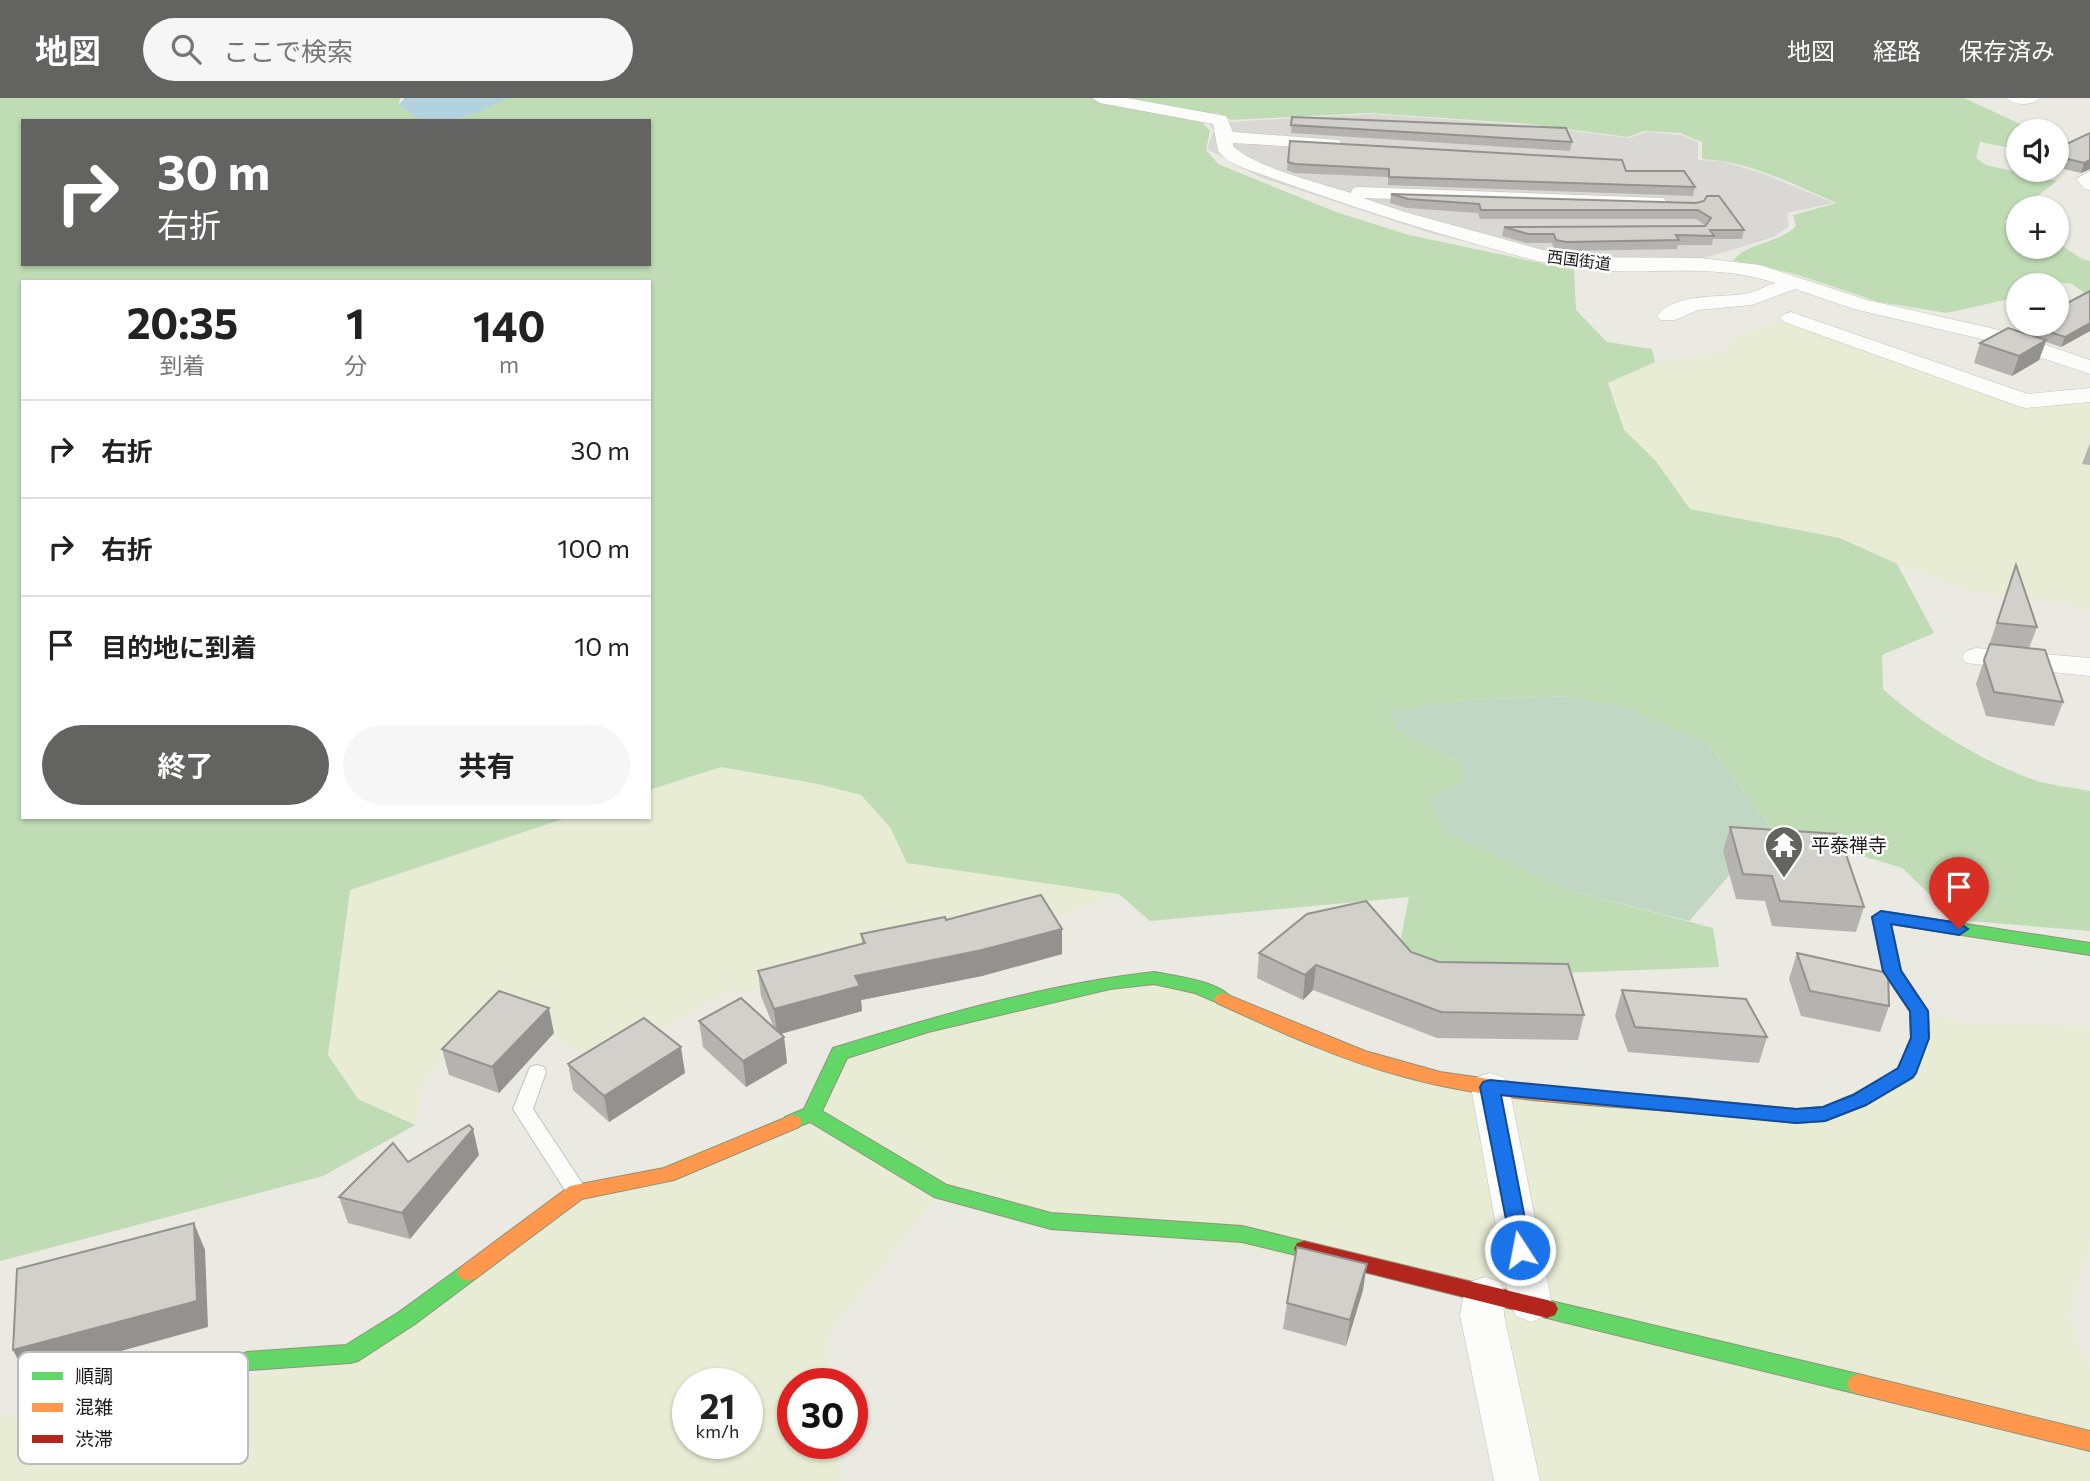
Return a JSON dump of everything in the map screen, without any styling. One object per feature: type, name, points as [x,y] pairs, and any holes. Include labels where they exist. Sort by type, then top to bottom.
[{"type":"street","name":"西国街道","points":[[1100,98],[1220,120],[1226,137],[1224,147],[1234,157],[1337,195],[1541,256],[1581,263],[1732,265],[1795,282],[1861,305],[2000,337],[2090,367]]},
{"type":"street","points":[[2015,98],[2032,98]]},
{"type":"street","points":[[1226,137],[1350,145]]},
{"type":"street","points":[[2090,176],[2085,179],[2090,185]]},
{"type":"street","points":[[1597,184],[1615,201]]},
{"type":"street","points":[[1337,195],[1351,192],[1681,202]]},
{"type":"street","points":[[1446,229],[1516,228]]},
{"type":"street","points":[[1668,316],[1694,304],[1752,299],[1795,282]]},
{"type":"street","points":[[1791,318],[2026,401],[2090,395]]},
{"type":"street","points":[[1976,657],[2090,667]]},
{"type":"street","points":[[248,1361],[349,1354],[407,1318],[577,1192],[667,1175],[811,1114],[840,1053],[926,1026],[1110,983],[1154,978],[1200,988],[1319,1042],[1407,1071],[1490,1087],[1796,1116],[1825,1114],[1859,1100],[1906,1073],[1920,1038],[1919,1011],[1892,971],[1881,917],[2090,949]]},
{"type":"street","points":[[1490,1087],[1531,1304]]},
{"type":"street","points":[[811,1114],[941,1191],[1051,1222],[1242,1234],[2090,1441]]},
{"type":"street","points":[[1485,1294],[1482,1315],[1517,1481]]},
{"type":"lane","points":[[537,1072],[523,1109],[577,1192]]},
{"type":"shaded area","points":[[1372,114],[1525,125],[1629,138],[1646,132],[1681,135],[1698,142],[1698,160],[1721,161],[1762,173],[1834,203],[1787,213],[1789,226],[1774,237],[1715,255],[1647,271],[1571,266],[1434,234],[1262,178],[1207,149],[1214,130],[1208,123]]},
{"type":"green space","points":[[0,98],[400,98],[399,105],[422,119],[21,119],[21,266],[651,266],[651,119],[457,119],[506,98],[1964,98],[2009,119],[2006,119],[2006,147],[1980,142],[1976,158],[1986,165],[2006,170],[2006,182],[2056,182],[2038,196],[2006,196],[2006,259],[2069,259],[2069,250],[2090,261],[2090,297],[2069,284],[2069,273],[2006,273],[2006,300],[1947,313],[1879,302],[1798,275],[1733,261],[1746,250],[1789,232],[1796,226],[1793,215],[1837,203],[1754,169],[1702,159],[1702,142],[1680,133],[1644,131],[1628,137],[1529,124],[1371,113],[1231,120],[1217,113],[1195,114],[1210,131],[1206,150],[1218,164],[1336,212],[1409,235],[1574,270],[1576,310],[1607,342],[1652,349],[1655,362],[1608,383],[1624,430],[1655,460],[1690,509],[1840,538],[1897,564],[1934,633],[1882,655],[1883,689],[1932,727],[1989,760],[2034,780],[2090,791],[2090,931],[1957,920],[1902,868],[1771,828],[1708,744],[1569,696],[1466,700],[1389,713],[1398,730],[1462,762],[1465,784],[1562,888],[1713,928],[1719,967],[1436,978],[1400,942],[1409,897],[1150,921],[1119,894],[907,863],[890,827],[861,795],[818,784],[721,767],[651,789],[651,280],[21,280],[21,819],[563,819],[350,890],[328,1055],[358,1099],[415,1125],[323,1176],[0,1261]]},
{"type":"green space","points":[[1791,318],[2026,401],[2090,395],[2090,611],[2073,605],[1977,592],[1897,564],[1840,538],[1690,509],[1655,460],[1624,430],[1608,382],[1655,362],[1725,352],[1735,338]]},
{"type":"green space","points":[[1569,696],[1627,707],[1708,744],[1771,828],[1689,921],[1562,888],[1446,832],[1428,798],[1464,784],[1462,762],[1397,730],[1389,712],[1466,700]]},
{"type":"green space","points":[[721,767],[818,784],[861,795],[890,827],[908,863],[1119,894],[1069,912],[746,992],[732,990],[596,1061],[493,1000],[421,1085],[415,1125],[358,1099],[328,1055],[350,890],[563,819],[651,819],[651,789]]},
{"type":"green space","points":[[1154,978],[1407,1071],[1796,1116],[1906,1073],[1919,1011],[1970,1024],[2090,1026],[2090,1240],[2069,1317],[2090,1372],[2090,1481],[1517,1481],[1485,1294],[941,1191],[827,1336],[830,1368],[777,1368],[777,1459],[840,1459],[842,1481],[0,1481],[0,1416],[18,1414],[18,1464],[248,1464],[248,1377],[350,1354],[577,1192],[811,1114],[840,1053]]},
{"type":"water","points":[[405,98],[509,98],[456,119],[423,119],[399,105]]},
{"type":"building","points":[[1292,117],[1566,128],[1572,142],[1291,125]]},
{"type":"building","points":[[2090,133],[2090,160],[2084,163],[2069,159],[2069,143]]},
{"type":"building","points":[[1290,141],[1622,160],[1626,171],[1684,171],[1695,187],[1389,177],[1389,169],[1288,162]]},
{"type":"building","points":[[1391,194],[1696,203],[1704,201],[1707,196],[1719,196],[1744,230],[1710,230],[1714,236],[1676,235],[1679,240],[1566,242],[1556,240],[1554,234],[1528,234],[1504,227],[1705,226],[1711,218],[1698,210],[1481,210],[1479,204],[1408,199]]},
{"type":"building","points":[[2090,291],[2090,323],[2069,335],[2069,302]]},
{"type":"building","points":[[2006,329],[2006,336],[2033,336],[2046,340],[2019,356],[1980,343]]},
{"type":"building","points":[[2016,565],[2037,627],[1997,623]]},
{"type":"building","points":[[1990,644],[2045,650],[2063,702],[1994,692],[1984,660]]},
{"type":"building","points":[[1730,827],[1839,834],[1864,907],[1780,901],[1772,876],[1743,874]]},
{"type":"building","points":[[1041,895],[1062,929],[982,950],[855,976],[860,986],[774,1009],[758,971],[865,943],[861,934],[945,917],[946,920]]},
{"type":"building","points":[[1366,901],[1411,952],[1439,962],[1568,964],[1584,1015],[1441,1012],[1316,965],[1305,975],[1259,953],[1307,914]]},
{"type":"building","points":[[1797,953],[1888,973],[1889,1006],[1810,991]]},
{"type":"building","points":[[1622,990],[1746,999],[1767,1037],[1635,1027]]},
{"type":"building","points":[[499,991],[549,1008],[492,1067],[442,1049]]},
{"type":"building","points":[[741,998],[784,1037],[743,1061],[699,1021]]},
{"type":"building","points":[[644,1018],[681,1047],[604,1096],[568,1064]]},
{"type":"building","points":[[469,1125],[473,1129],[402,1213],[339,1197],[393,1143],[408,1162]]},
{"type":"building","points":[[194,1223],[197,1301],[13,1350],[17,1269]]},
{"type":"building","points":[[1297,1247],[1367,1264],[1350,1320],[1287,1303]]},
{"type":"traffic: fast","points":[[1685,1105],[1796,1116],[1825,1114],[1859,1100],[1906,1073],[1920,1038],[1919,1011],[1892,971],[1881,917],[2090,949]]},
{"type":"traffic: fast","points":[[792,1122],[811,1114],[840,1053],[926,1026],[1110,983],[1154,978],[1200,988],[1223,999]]},
{"type":"traffic: fast","points":[[811,1114],[941,1191],[1051,1221],[1242,1234],[1304,1249]]},
{"type":"traffic: fast","points":[[248,1361],[350,1354],[407,1318],[468,1273]]},
{"type":"traffic: fast","points":[[1547,1309],[1858,1384]]},
{"type":"traffic: slow","points":[[1223,999],[1359,1056],[1440,1079],[1545,1094],[1685,1105]]},
{"type":"traffic: slow","points":[[468,1273],[577,1192],[667,1175],[792,1122]]},
{"type":"traffic: slow","points":[[1858,1384],[2090,1441]]},
{"type":"traffic: jam","points":[[1304,1249],[1547,1309]]},
{"type":"place","name":"平泰禅寺","points":[[1784,879]]},
{"type":"route","points":[[1520,1250],[1490,1087],[1796,1116],[1825,1114],[1859,1100],[1906,1073],[1920,1038],[1919,1011],[1892,971],[1881,917],[1959,929]]}]
